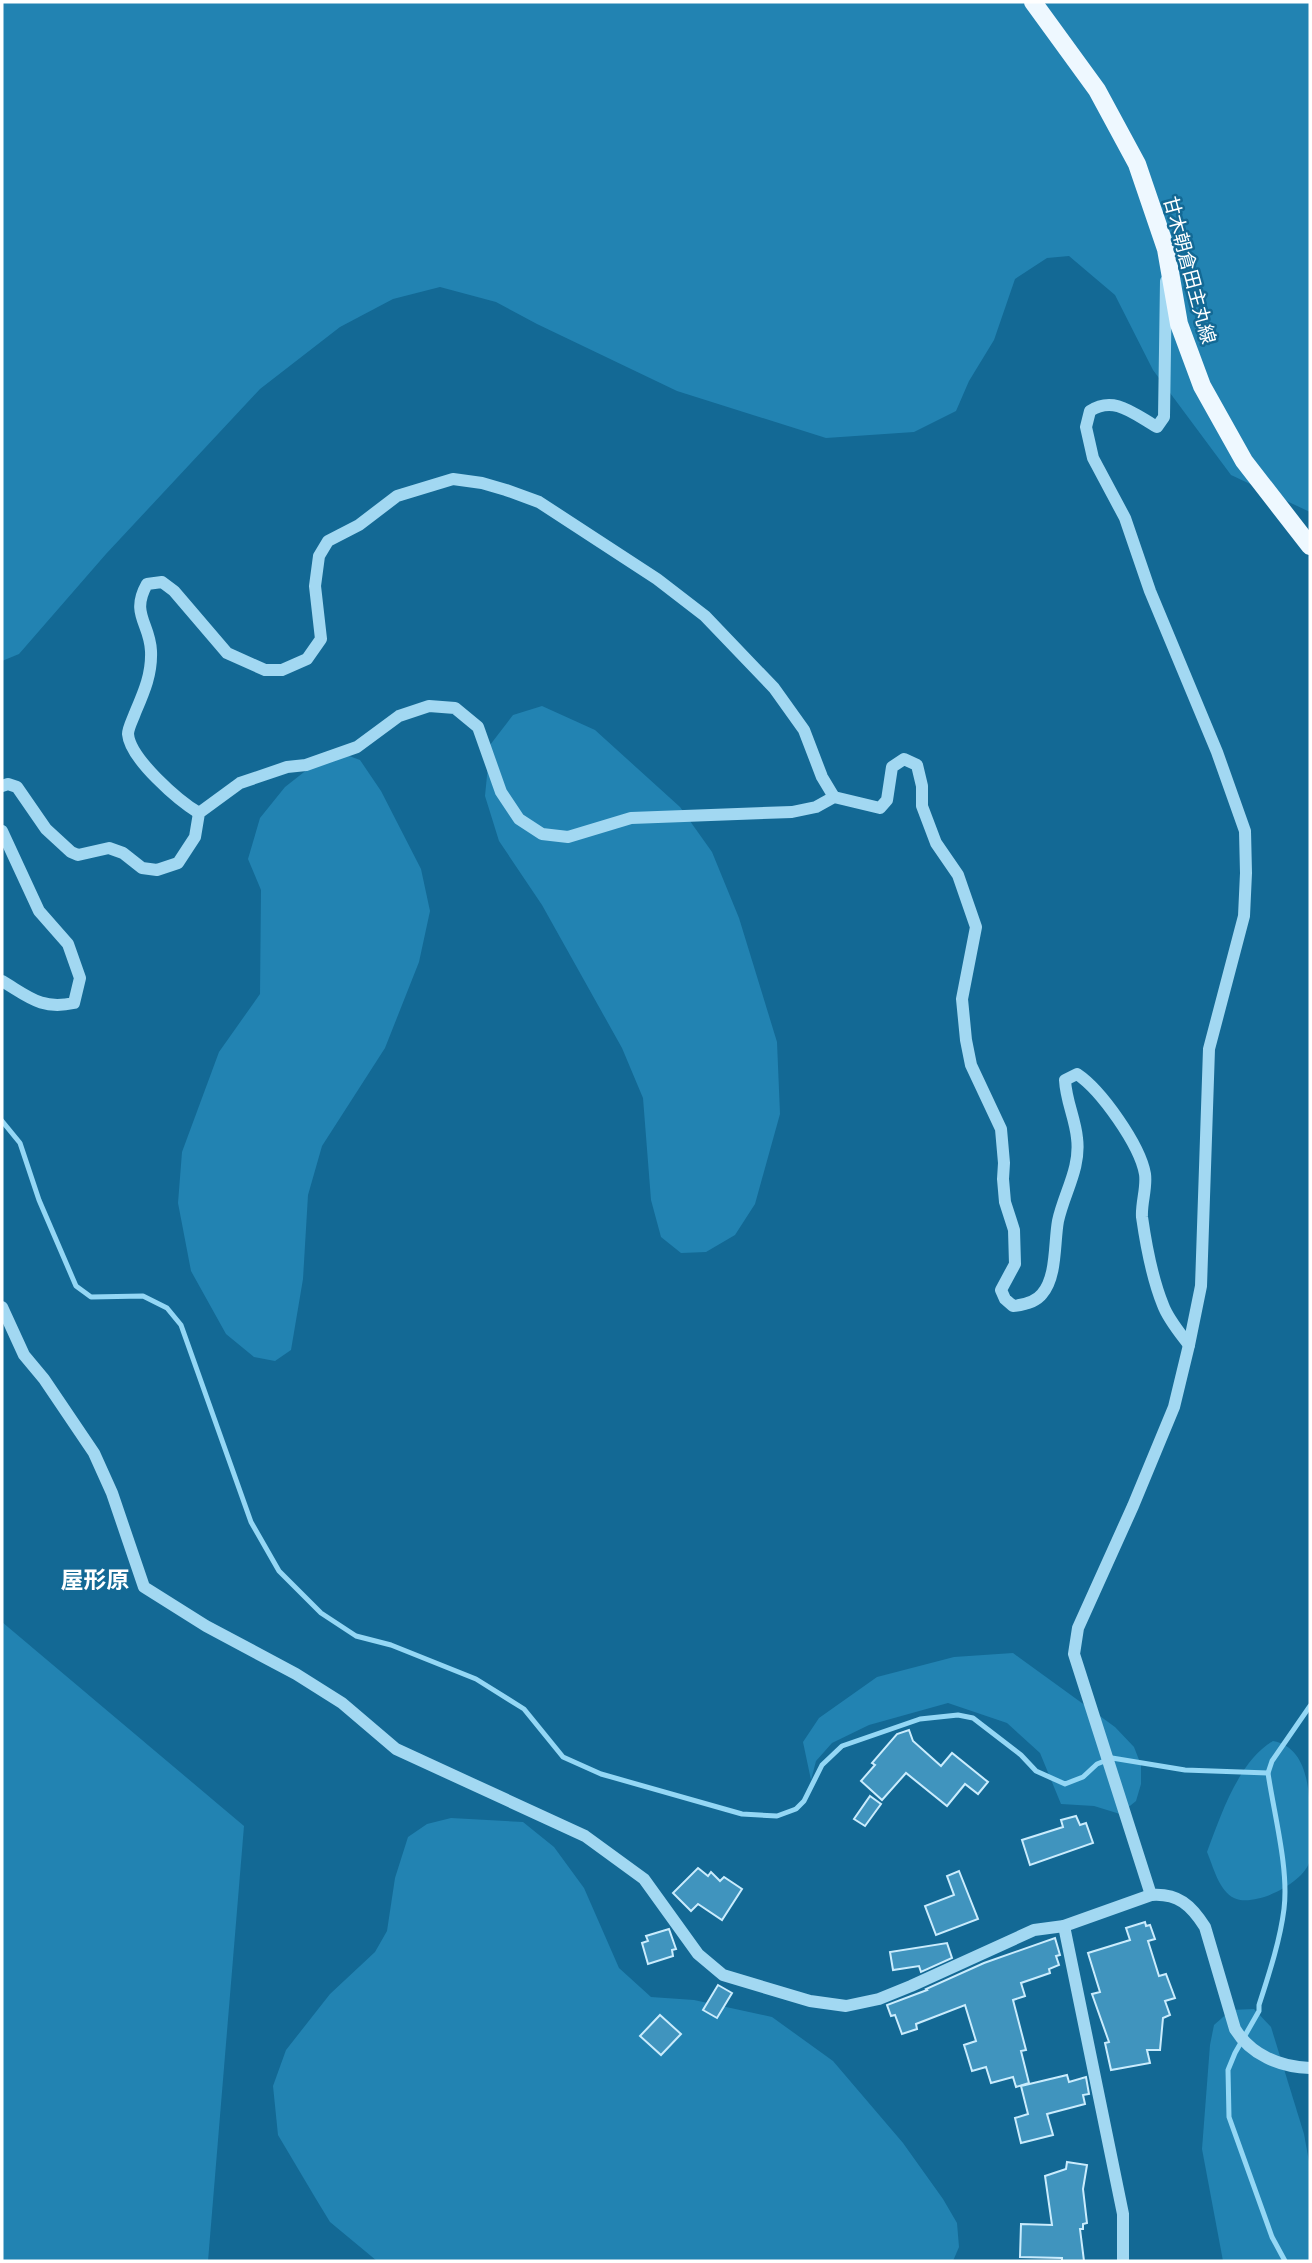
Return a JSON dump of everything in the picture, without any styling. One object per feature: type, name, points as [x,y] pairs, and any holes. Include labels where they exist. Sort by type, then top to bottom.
[{"type":"main road","name":"甘木朝倉田主丸線","points":[[1033,2],[1097,90],[1137,164],[1166,249],[1180,324],[1202,386],[1244,461],[1310,546]]},
{"type":"street","points":[[1151,1895],[1074,1654],[1078,1628],[1174,1407],[1189,1345],[1201,1286],[1209,1049],[1244,916],[1246,873],[1245,831],[1217,752],[1150,591],[1125,518],[1093,458],[1086,427],[1090,411],[1101,404],[1117,405],[1157,427],[1164,417],[1166,249]]},
{"type":"street","points":[[199,813],[186,805],[146,766],[133,749],[128,732],[150,674],[151,648],[142,622],[139,597],[147,584],[162,582],[174,591],[227,653],[265,670],[282,670],[307,659],[321,639],[315,586],[319,556],[328,541],[359,525],[397,496],[453,479],[482,483],[539,502],[657,579],[705,616],[774,688],[804,730],[822,777],[834,797]]},
{"type":"street","points":[[2,786],[8,784],[18,787],[46,829],[71,852],[78,855],[109,848],[123,853],[142,868],[157,870],[178,863],[195,837],[199,813],[240,783],[287,767],[306,765],[357,747],[399,716],[429,706],[455,708],[478,727],[501,792],[519,819],[542,834],[568,837],[631,818],[792,812],[816,807],[834,797],[880,808],[887,800],[892,766],[904,759],[917,765],[922,786],[922,806],[936,843],[958,874],[976,927],[962,999],[971,1065],[1001,1129],[1005,1202],[1014,1230],[1015,1264],[1001,1290],[1005,1299],[1013,1306],[1026,1305],[1042,1294],[1054,1267],[1058,1221],[1076,1165],[1077,1138],[1066,1096],[1065,1080],[1077,1074],[1089,1082],[1111,1108],[1132,1142],[1145,1174],[1142,1214],[1163,1307],[1189,1345]]},
{"type":"street","points":[[2,831],[39,911],[68,944],[80,978],[74,1003],[56,1007],[39,1002],[2,981]]},
{"type":"street","points":[[2,1307],[24,1355],[44,1378],[94,1453],[113,1493],[144,1587],[206,1626],[296,1674],[330,1696],[396,1749],[585,1836],[644,1879],[698,1954],[723,1975],[810,2001],[846,2006],[879,1999],[1034,1930],[1064,1926],[1151,1895],[1165,1894],[1182,1899],[1205,1927],[1235,2029],[1242,2040],[1256,2053],[1265,2057],[1310,2068]]},
{"type":"street","points":[[1064,1926],[1123,2214],[1124,2261]]},
{"type":"shaded area","points":[[2,2],[1310,2],[1310,512],[1231,475],[1153,370],[1115,295],[1069,256],[1047,258],[1015,279],[994,340],[969,381],[956,411],[914,432],[826,438],[677,391],[496,302],[440,287],[393,299],[340,327],[260,389],[106,554],[19,654],[2,661]]},
{"type":"shaded area","points":[[542,706],[595,730],[680,807],[712,852],[739,918],[777,1042],[780,1114],[755,1204],[735,1235],[706,1252],[681,1253],[661,1237],[651,1200],[643,1098],[622,1048],[542,905],[499,841],[485,796],[490,745],[513,715]]},
{"type":"shaded area","points":[[341,753],[360,760],[381,791],[421,869],[430,911],[419,962],[385,1048],[322,1146],[308,1195],[303,1279],[291,1350],[275,1361],[254,1357],[226,1334],[191,1271],[178,1203],[182,1152],[219,1052],[260,994],[261,890],[248,859],[260,818],[285,787],[313,765]]},
{"type":"shaded area","points":[[2,1622],[244,1826],[208,2261],[2,2261]]},
{"type":"shaded area","points":[[1013,1653],[1115,1727],[1134,1747],[1141,1765],[1141,1784],[1136,1801],[1120,1814],[1094,1806],[1061,1804],[1040,1753],[1007,1723],[948,1703],[869,1725],[832,1743],[816,1761],[811,1780],[803,1742],[819,1718],[877,1677],[954,1657]]},
{"type":"shaded area","points":[[1273,1741],[1286,1746],[1302,1765],[1309,1792],[1310,1860],[1306,1869],[1289,1885],[1254,1900],[1243,1900],[1234,1898],[1224,1890],[1207,1852],[1240,1776],[1261,1750]]},
{"type":"shaded area","points":[[451,1818],[523,1822],[554,1847],[584,1888],[619,1968],[651,1997],[694,2000],[772,2017],[833,2061],[903,2143],[943,2199],[957,2223],[959,2247],[953,2261],[377,2261],[330,2222],[278,2135],[273,2086],[286,2050],[330,1994],[375,1952],[387,1931],[395,1878],[408,1837],[427,1824]]},
{"type":"shaded area","points":[[1254,2009],[1271,2027],[1304,2134],[1310,2167],[1310,2261],[1223,2261],[1202,2149],[1210,2045],[1214,2025],[1231,2010]]},
{"type":"building","points":[[909,1730],[913,1741],[941,1766],[952,1753],[988,1782],[978,1794],[965,1784],[947,1806],[906,1773],[882,1800],[861,1781],[875,1765],[872,1763],[897,1734]]},
{"type":"building","points":[[870,1796],[881,1804],[865,1826],[854,1819]]},
{"type":"building","points":[[1076,1816],[1080,1825],[1086,1823],[1093,1843],[1030,1865],[1022,1840],[1063,1827],[1061,1820]]},
{"type":"building","points":[[698,1868],[708,1876],[711,1872],[720,1881],[724,1877],[742,1889],[722,1920],[698,1904],[691,1911],[673,1893]]},
{"type":"building","points":[[959,1871],[978,1919],[936,1935],[925,1906],[954,1895],[947,1876]]},
{"type":"building","points":[[1145,1922],[1146,1926],[1150,1925],[1155,1939],[1148,1941],[1159,1976],[1166,1974],[1175,1998],[1165,2001],[1170,2015],[1163,2018],[1160,2050],[1147,2050],[1150,2063],[1111,2070],[1105,2043],[1109,2042],[1092,1994],[1100,1992],[1088,1953],[1130,1940],[1126,1928]]},
{"type":"building","points":[[669,1929],[676,1949],[672,1950],[673,1956],[648,1964],[642,1943],[648,1941],[646,1936]]},
{"type":"building","points":[[1055,1938],[1060,1955],[1056,1956],[1059,1965],[1049,1969],[1050,1973],[1021,1983],[1025,1996],[1013,2000],[1026,2050],[1021,2051],[1029,2083],[1016,2087],[1013,2077],[991,2083],[986,2067],[972,2071],[964,2045],[976,2041],[965,2005],[916,2024],[917,2029],[902,2034],[895,2015],[891,2016],[887,2005],[927,1990],[984,1963]]},
{"type":"building","points":[[947,1943],[952,1958],[921,1972],[919,1966],[893,1970],[890,1952]]},
{"type":"building","points":[[718,1985],[732,1993],[717,2018],[703,2010]]},
{"type":"building","points":[[660,2015],[681,2034],[661,2055],[640,2036]]},
{"type":"building","points":[[1067,2075],[1069,2082],[1086,2077],[1089,2094],[1083,2095],[1085,2104],[1047,2114],[1053,2135],[1021,2143],[1015,2118],[1028,2114],[1021,2086]]},
{"type":"building","points":[[1067,2162],[1087,2165],[1083,2189],[1087,2223],[1080,2229],[1084,2261],[1020,2257],[1021,2224],[1052,2225],[1045,2176],[1066,2169]]},
{"type":"waterway","points":[[2,1121],[20,1143],[39,1200],[76,1286],[91,1297],[143,1296],[167,1308],[181,1325],[251,1522],[279,1571],[321,1613],[356,1636],[391,1645],[476,1679],[524,1709],[563,1757],[601,1774],[742,1814],[777,1816],[796,1809],[804,1801],[822,1765],[842,1746],[920,1719],[958,1715],[973,1718],[1021,1755],[1036,1771],[1065,1784],[1083,1777],[1097,1764],[1112,1758],[1185,1770],[1268,1773]]},
{"type":"waterway","points":[[1285,2261],[1272,2237],[1229,2117],[1228,2070],[1259,2011],[1284,1909],[1283,1859],[1268,1773],[1272,1761],[1310,1706]]},
{"type":"district","name":"屋形原","points":[[95,1580]]}]
